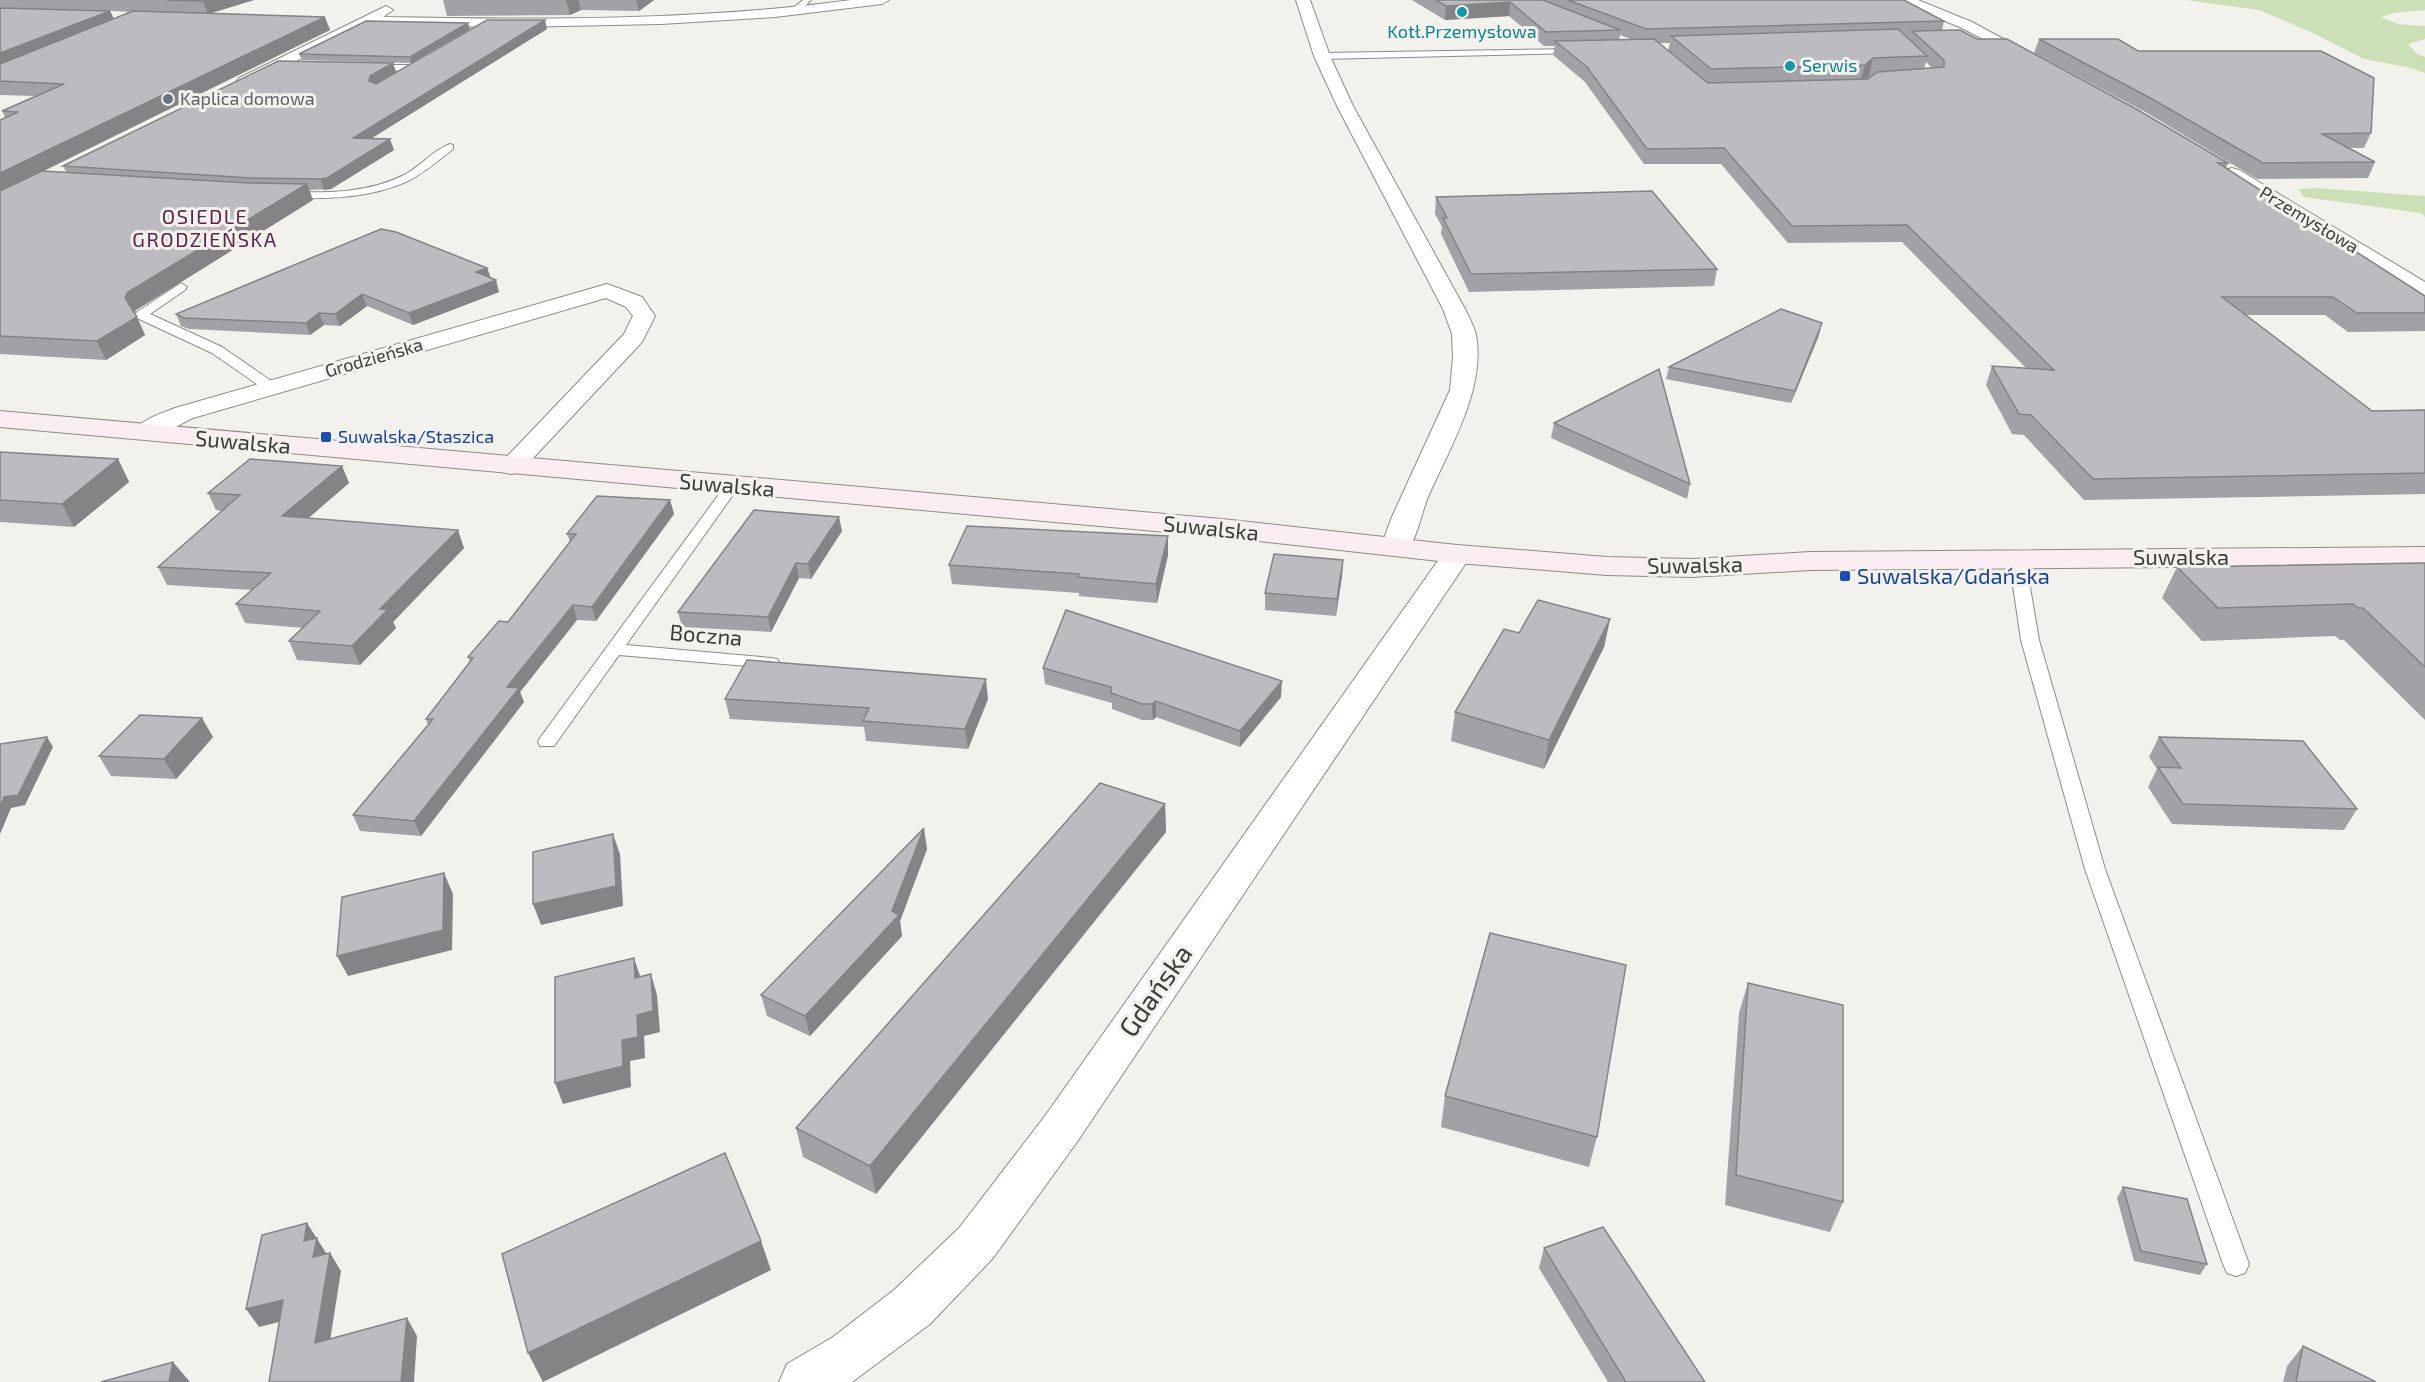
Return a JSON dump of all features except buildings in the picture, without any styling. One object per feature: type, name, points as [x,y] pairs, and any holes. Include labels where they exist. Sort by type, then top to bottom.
[{"type":"street","points":[[325,23],[489,24],[761,14],[801,5],[882,0]]},
{"type":"street","points":[[1303,0],[1322,56],[1345,106],[1454,309],[1464,334],[1466,357],[1462,390],[1405,519],[1396,547]]},
{"type":"street","points":[[1906,0],[1992,38],[2052,70]]},
{"type":"street","points":[[226,90],[399,4]]},
{"type":"street","name":"Przemysłowa","points":[[2218,166],[2425,291]]},
{"type":"street","name":"Grodzieńska","points":[[145,433],[184,412],[607,291],[634,302],[644,316],[634,337],[511,466]]},
{"type":"street","name":"Suwalska","points":[[0,419],[1222,528],[1457,554],[1607,566],[1692,568],[1810,561],[2425,556]]},
{"type":"street","name":"Gdańska","points":[[806,1382],[851,1354],[912,1307],[976,1243],[1061,1129],[1457,554]]},
{"type":"lane","points":[[470,35],[489,24]]},
{"type":"lane","points":[[1973,38],[1992,38]]},
{"type":"lane","points":[[1322,56],[1584,51]]},
{"type":"lane","points":[[395,79],[422,63]]},
{"type":"lane","points":[[275,65],[301,66]]},
{"type":"lane","points":[[357,67],[413,68]]},
{"type":"lane","points":[[276,195],[308,195],[378,188],[406,178],[450,147]]},
{"type":"lane","points":[[181,287],[141,315],[217,350],[272,388]]},
{"type":"lane","name":"Boczna","points":[[547,742],[733,485]]},
{"type":"lane","points":[[2017,558],[2030,640],[2095,869],[2236,1264]]},
{"type":"lane","name":"Boczna","points":[[615,649],[793,666]]},
{"type":"green space","points":[[2185,0],[2425,0],[2425,10],[2394,13],[2381,17],[2398,24],[2425,26],[2425,39],[2408,44],[2417,54],[2425,57],[2425,73],[2407,67],[2364,59],[2313,33],[2259,10]]},
{"type":"green space","points":[[2317,188],[2425,196],[2425,217],[2421,213],[2304,197],[2298,189]]},
{"type":"place","name":"Kotł.Przemysłowa","points":[[1462,12]]},
{"type":"place","name":"Serwis","points":[[1790,66]]},
{"type":"place","name":"Kaplica domowa","points":[[168,99]]},
{"type":"place","name":"Suwalska/Staszica","points":[[326,437]]},
{"type":"place","name":"Suwalska/Gdańska","points":[[1845,576]]},
{"type":"district","name":"OSIEDLE GRODZIEŃSKA","points":[[205,228]]}]
